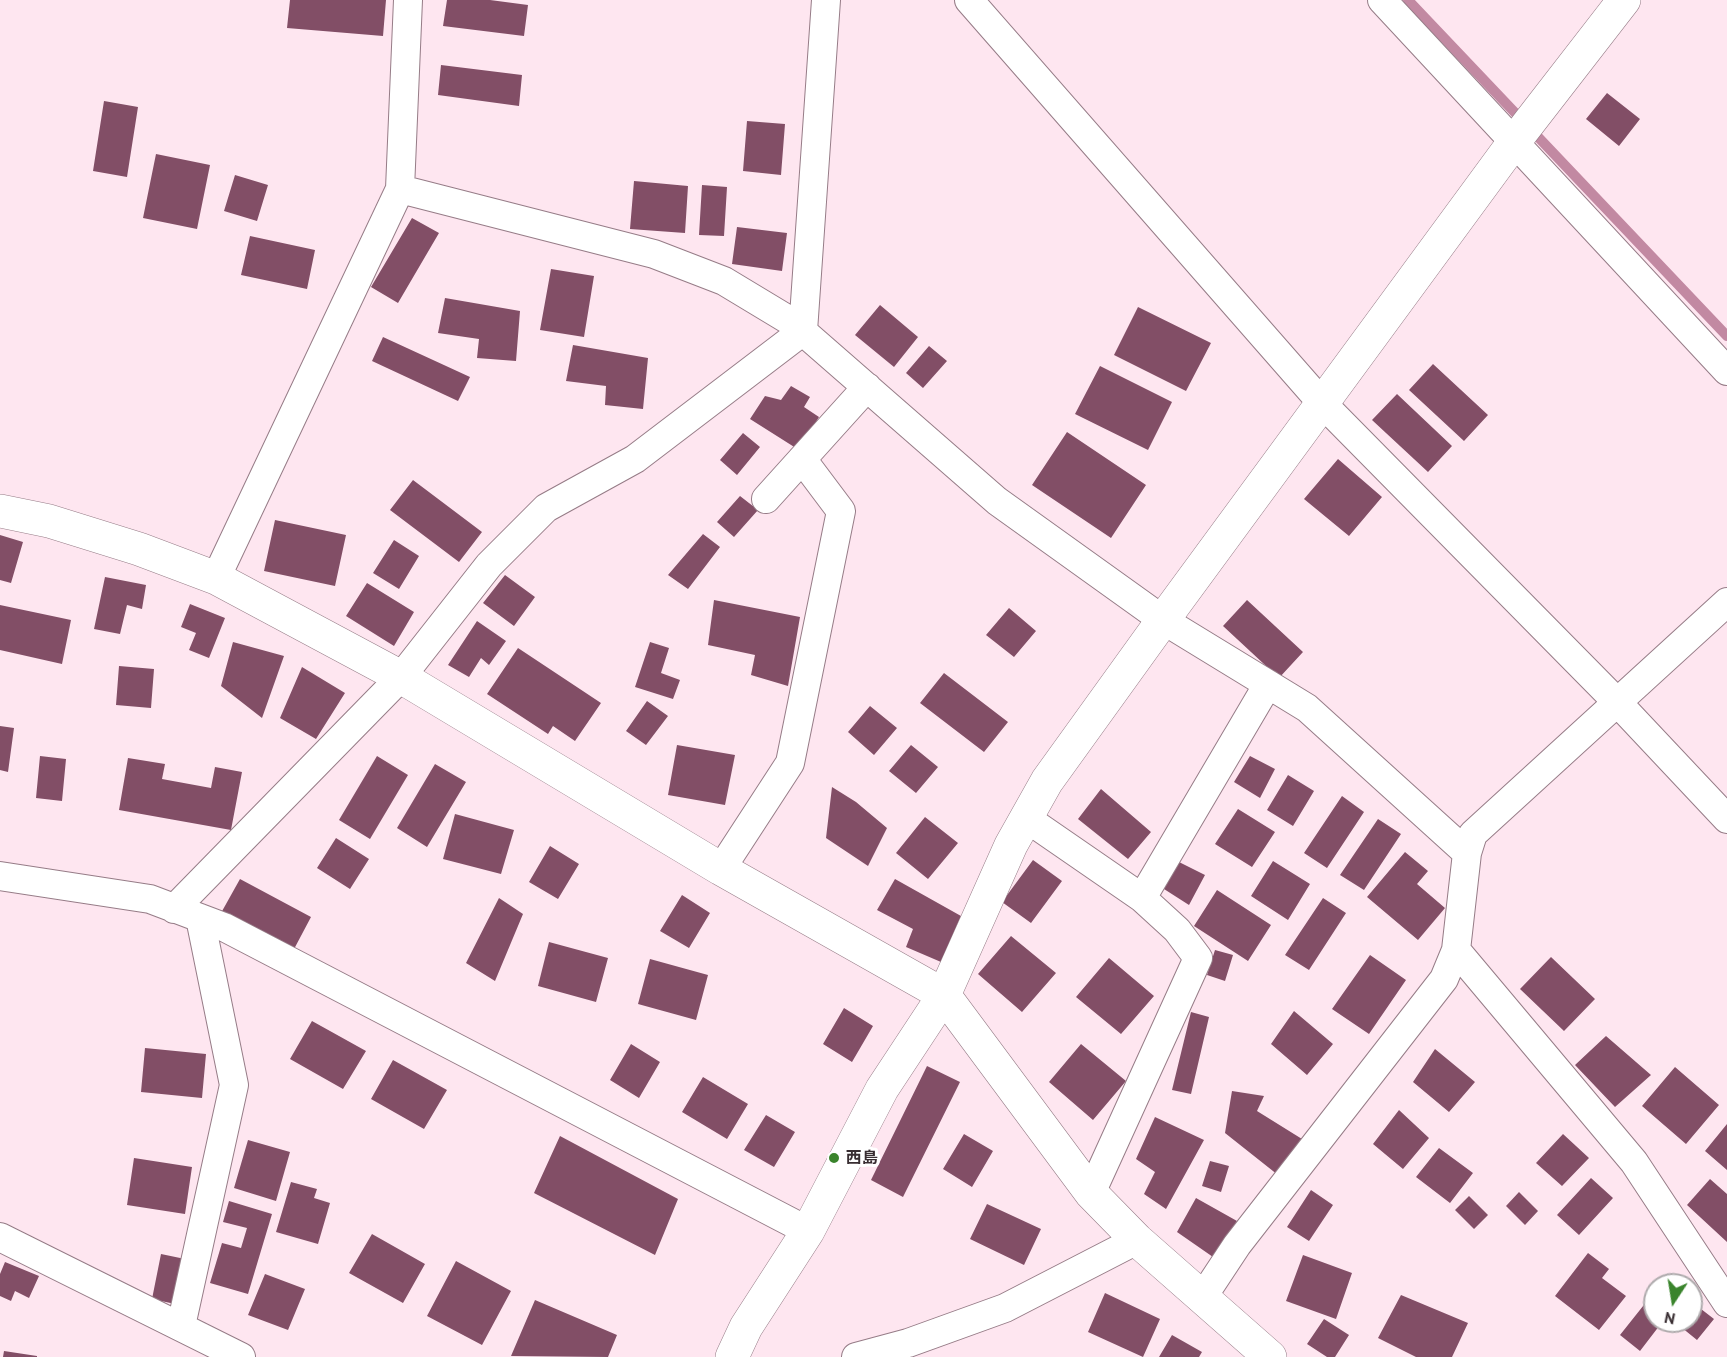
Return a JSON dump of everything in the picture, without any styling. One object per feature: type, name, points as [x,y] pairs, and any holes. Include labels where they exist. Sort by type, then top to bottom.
[{"type":"street","points":[[216,578],[400,189],[408,0]]},
{"type":"street","points":[[174,909],[401,677],[489,565],[546,508],[635,459],[803,331],[826,0]]},
{"type":"street","points":[[969,0],[1322,403],[1617,702],[1727,819]]},
{"type":"street","points":[[1382,0],[1727,371]]},
{"type":"street","points":[[732,1357],[746,1327],[808,1231],[882,1089],[944,995],[1011,845],[1047,781],[1514,142],[1624,0]]},
{"type":"street","points":[[400,189],[654,254],[724,281],[792,322],[997,501],[1163,620],[1307,708],[1467,853]]},
{"type":"street","points":[[766,499],[867,387]]},
{"type":"street","points":[[721,869],[790,763],[841,511],[802,459]]},
{"type":"street","points":[[0,511],[49,522],[139,549],[216,578],[401,677],[721,869],[944,995],[1091,1192],[1137,1240],[1270,1357]]},
{"type":"street","points":[[1202,1298],[1237,1245],[1444,979],[1456,950],[1467,853],[1473,834],[1727,602]]},
{"type":"street","points":[[1142,898],[1268,684]]},
{"type":"street","points":[[1026,818],[1142,898],[1177,930],[1198,958],[1091,1192]]},
{"type":"street","points":[[0,876],[150,899],[224,927],[808,1231]]},
{"type":"street","points":[[181,1326],[234,1085],[200,918]]},
{"type":"street","points":[[1456,950],[1634,1162],[1727,1303]]},
{"type":"street","points":[[0,1237],[241,1357]]},
{"type":"street","points":[[856,1357],[913,1350],[1005,1308],[1137,1240]]},
{"type":"building","points":[[290,0],[386,0],[383,36],[287,28]]},
{"type":"building","points":[[447,0],[490,0],[528,5],[524,36],[443,26]]},
{"type":"building","points":[[441,65],[522,75],[519,106],[438,95]]},
{"type":"building","points":[[1607,93],[1640,119],[1619,146],[1586,119]]},
{"type":"building","points":[[104,101],[138,107],[127,177],[93,171]]},
{"type":"building","points":[[747,121],[785,124],[781,175],[743,171]]},
{"type":"building","points":[[156,154],[210,165],[197,229],[143,218]]},
{"type":"building","points":[[235,175],[268,185],[257,221],[224,211]]},
{"type":"building","points":[[634,181],[688,186],[685,233],[630,229]]},
{"type":"building","points":[[702,185],[727,187],[724,236],[699,235]]},
{"type":"building","points":[[412,218],[439,233],[398,303],[371,287]]},
{"type":"building","points":[[737,227],[787,233],[782,271],[732,264]]},
{"type":"building","points":[[250,236],[315,250],[307,289],[241,275]]},
{"type":"building","points":[[551,269],[594,276],[584,337],[540,330]]},
{"type":"building","points":[[445,298],[520,311],[516,361],[477,358],[479,339],[438,333]]},
{"type":"building","points":[[880,305],[918,337],[894,367],[855,335]]},
{"type":"building","points":[[1138,307],[1211,343],[1186,391],[1114,355]]},
{"type":"building","points":[[383,337],[470,377],[458,401],[372,361]]},
{"type":"building","points":[[573,345],[648,358],[643,409],[605,405],[606,386],[566,381]]},
{"type":"building","points":[[929,346],[947,361],[923,388],[906,373]]},
{"type":"building","points":[[1433,364],[1488,415],[1464,441],[1409,390]]},
{"type":"building","points":[[1100,366],[1172,402],[1148,450],[1075,414]]},
{"type":"building","points":[[791,386],[810,397],[804,407],[819,417],[799,450],[750,419],[765,396],[781,400]]},
{"type":"building","points":[[1397,394],[1452,446],[1428,472],[1372,420]]},
{"type":"building","points":[[1067,432],[1146,485],[1111,538],[1032,485]]},
{"type":"building","points":[[743,433],[760,447],[737,475],[720,460]]},
{"type":"building","points":[[1338,459],[1382,497],[1349,536],[1304,499]]},
{"type":"building","points":[[413,480],[482,532],[459,562],[390,510]]},
{"type":"building","points":[[740,496],[758,510],[734,537],[717,522]]},
{"type":"building","points":[[275,520],[346,535],[335,586],[264,571]]},
{"type":"building","points":[[703,534],[720,547],[688,589],[668,575]]},
{"type":"building","points":[[0,535],[23,542],[11,583],[0,580]]},
{"type":"building","points":[[394,540],[419,556],[399,589],[373,573]]},
{"type":"building","points":[[505,575],[535,597],[514,626],[483,603]]},
{"type":"building","points":[[105,577],[146,585],[142,609],[127,605],[120,634],[94,629]]},
{"type":"building","points":[[367,583],[414,612],[394,646],[346,616]]},
{"type":"building","points":[[714,600],[800,617],[788,686],[751,675],[755,655],[708,645]]},
{"type":"building","points":[[1247,600],[1303,652],[1279,678],[1223,626]]},
{"type":"building","points":[[190,604],[225,618],[209,658],[189,650],[196,633],[181,627]]},
{"type":"building","points":[[0,605],[71,620],[62,664],[0,650]]},
{"type":"building","points":[[1009,608],[1036,631],[1014,657],[986,635]]},
{"type":"building","points":[[477,621],[506,641],[489,665],[481,658],[469,677],[448,665]]},
{"type":"building","points":[[233,642],[284,656],[262,718],[221,686]]},
{"type":"building","points":[[650,642],[669,648],[661,673],[680,680],[673,699],[635,687]]},
{"type":"building","points":[[518,648],[601,703],[575,741],[553,726],[548,734],[487,694]]},
{"type":"building","points":[[119,666],[154,669],[151,708],[116,705]]},
{"type":"building","points":[[302,667],[345,693],[316,739],[280,718]]},
{"type":"building","points":[[944,673],[1008,722],[984,752],[920,703]]},
{"type":"building","points":[[647,701],[668,716],[646,745],[626,731]]},
{"type":"building","points":[[870,706],[897,728],[874,755],[848,732]]},
{"type":"building","points":[[0,726],[14,728],[8,772],[0,770]]},
{"type":"building","points":[[677,745],[735,755],[725,805],[668,795]]},
{"type":"building","points":[[911,745],[938,767],[916,793],[889,771]]},
{"type":"building","points":[[40,756],[66,759],[62,801],[36,798]]},
{"type":"building","points":[[377,756],[408,775],[370,839],[339,820]]},
{"type":"building","points":[[1250,756],[1275,769],[1260,798],[1234,782]]},
{"type":"building","points":[[128,758],[165,764],[162,779],[211,788],[215,767],[242,772],[231,830],[119,810]]},
{"type":"building","points":[[435,764],[466,782],[427,847],[397,828]]},
{"type":"building","points":[[1288,775],[1314,791],[1293,826],[1267,810]]},
{"type":"building","points":[[832,787],[856,802],[887,828],[868,866],[826,838]]},
{"type":"building","points":[[1101,789],[1151,832],[1128,859],[1078,819]]},
{"type":"building","points":[[1342,796],[1364,812],[1327,868],[1304,853]]},
{"type":"building","points":[[1238,809],[1275,832],[1252,867],[1215,844]]},
{"type":"building","points":[[455,814],[514,830],[501,874],[443,859]]},
{"type":"building","points":[[925,817],[958,843],[928,879],[896,853]]},
{"type":"building","points":[[1378,819],[1401,834],[1364,890],[1340,875]]},
{"type":"building","points":[[336,838],[369,859],[350,889],[317,868]]},
{"type":"building","points":[[550,846],[579,864],[558,899],[529,882]]},
{"type":"building","points":[[1405,852],[1428,871],[1417,884],[1445,908],[1418,940],[1367,897]]},
{"type":"building","points":[[1033,860],[1062,881],[1031,923],[1002,902]]},
{"type":"building","points":[[1273,861],[1310,884],[1288,920],[1251,896]]},
{"type":"building","points":[[1179,862],[1205,875],[1189,905],[1164,889]]},
{"type":"building","points":[[240,879],[311,917],[293,951],[221,913]]},
{"type":"building","points":[[895,879],[961,916],[941,962],[906,947],[913,929],[877,910]]},
{"type":"building","points":[[1217,890],[1271,925],[1248,961],[1194,926]]},
{"type":"building","points":[[682,895],[710,913],[689,948],[660,931]]},
{"type":"building","points":[[499,898],[523,914],[495,981],[466,963]]},
{"type":"building","points":[[1323,898],[1346,913],[1309,970],[1285,955]]},
{"type":"building","points":[[1011,936],[1056,973],[1022,1012],[978,974]]},
{"type":"building","points":[[549,942],[608,958],[596,1002],[538,986]]},
{"type":"building","points":[[1215,950],[1233,955],[1225,981],[1207,975]]},
{"type":"building","points":[[1370,955],[1406,980],[1369,1034],[1332,1009]]},
{"type":"building","points":[[1551,957],[1595,999],[1564,1031],[1520,989]]},
{"type":"building","points":[[1109,958],[1154,996],[1121,1034],[1076,997]]},
{"type":"building","points":[[650,959],[708,975],[696,1020],[638,1004]]},
{"type":"building","points":[[844,1008],[873,1026],[852,1062],[823,1044]]},
{"type":"building","points":[[1294,1011],[1333,1044],[1307,1075],[1271,1044]]},
{"type":"building","points":[[1191,1012],[1209,1017],[1191,1094],[1172,1090]]},
{"type":"building","points":[[312,1021],[366,1051],[343,1089],[290,1059]]},
{"type":"building","points":[[1606,1036],[1651,1075],[1615,1107],[1575,1065]]},
{"type":"building","points":[[631,1044],[660,1062],[639,1098],[610,1080]]},
{"type":"building","points":[[1081,1044],[1126,1081],[1093,1120],[1049,1082]]},
{"type":"building","points":[[145,1048],[206,1054],[202,1098],[141,1092]]},
{"type":"building","points":[[1435,1049],[1475,1082],[1449,1112],[1413,1082]]},
{"type":"building","points":[[393,1060],[447,1090],[424,1129],[371,1099]]},
{"type":"building","points":[[927,1066],[960,1082],[903,1197],[871,1180]]},
{"type":"building","points":[[1675,1067],[1719,1105],[1686,1144],[1642,1106]]},
{"type":"building","points":[[703,1077],[748,1104],[727,1139],[682,1112]]},
{"type":"building","points":[[1232,1091],[1264,1096],[1257,1111],[1302,1139],[1278,1175],[1225,1133]]},
{"type":"building","points":[[1399,1110],[1429,1138],[1403,1169],[1373,1144]]},
{"type":"building","points":[[766,1115],[795,1132],[774,1167],[744,1150]]},
{"type":"building","points":[[1155,1117],[1204,1140],[1166,1209],[1144,1194],[1155,1172],[1136,1159]]},
{"type":"building","points":[[1727,1124],[1727,1170],[1705,1151]]},
{"type":"building","points":[[964,1134],[993,1151],[972,1187],[943,1169]]},
{"type":"building","points":[[1563,1134],[1589,1158],[1562,1186],[1536,1163]]},
{"type":"building","points":[[560,1136],[678,1199],[655,1255],[534,1193]]},
{"type":"building","points":[[248,1140],[290,1152],[276,1201],[234,1188]]},
{"type":"building","points":[[1439,1148],[1473,1173],[1450,1203],[1416,1177]]},
{"type":"building","points":[[134,1158],[192,1167],[185,1214],[127,1205]]},
{"type":"building","points":[[1210,1161],[1229,1166],[1221,1192],[1202,1186]]},
{"type":"building","points":[[1591,1178],[1613,1198],[1579,1235],[1557,1215]]},
{"type":"building","points":[[1710,1179],[1727,1194],[1727,1242],[1687,1205]]},
{"type":"building","points":[[291,1182],[317,1189],[314,1198],[330,1203],[318,1244],[276,1232]]},
{"type":"building","points":[[1311,1190],[1333,1205],[1309,1241],[1287,1227]]},
{"type":"building","points":[[1519,1192],[1538,1211],[1525,1225],[1506,1206]]},
{"type":"building","points":[[1469,1196],[1488,1215],[1474,1229],[1455,1210]]},
{"type":"building","points":[[1196,1198],[1237,1221],[1213,1257],[1177,1232]]},
{"type":"building","points":[[229,1201],[272,1214],[248,1294],[210,1283],[222,1243],[241,1248],[247,1228],[223,1222]]},
{"type":"building","points":[[987,1204],[1041,1229],[1024,1265],[970,1239]]},
{"type":"building","points":[[372,1234],[425,1264],[403,1303],[349,1273]]},
{"type":"building","points":[[1588,1253],[1609,1269],[1602,1278],[1626,1296],[1599,1330],[1555,1296]]},
{"type":"building","points":[[161,1254],[185,1259],[175,1304],[152,1299]]},
{"type":"building","points":[[1303,1255],[1352,1273],[1336,1319],[1286,1301]]},
{"type":"building","points":[[456,1261],[511,1291],[482,1345],[427,1316]]},
{"type":"building","points":[[5,1262],[39,1276],[29,1298],[15,1291],[11,1301],[0,1296],[0,1274]]},
{"type":"building","points":[[265,1274],[305,1289],[288,1330],[248,1315]]},
{"type":"building","points":[[1105,1293],[1160,1319],[1143,1357],[1088,1332]]},
{"type":"building","points":[[1401,1295],[1468,1323],[1452,1357],[1416,1357],[1378,1338]]},
{"type":"building","points":[[535,1300],[617,1335],[608,1357],[511,1356]]},
{"type":"building","points":[[1643,1306],[1643,1333],[1654,1333],[1640,1351],[1620,1335]]},
{"type":"building","points":[[1703,1310],[1714,1319],[1703,1333]]},
{"type":"building","points":[[1324,1319],[1349,1335],[1335,1357],[1327,1357],[1307,1344]]},
{"type":"building","points":[[1688,1333],[1703,1333],[1697,1340]]},
{"type":"building","points":[[1172,1335],[1202,1352],[1199,1357],[1159,1357]]},
{"type":"building","points":[[4,1351],[37,1356],[37,1357],[3,1357]]},
{"type":"waterway","points":[[1408,0],[1727,336]]},
{"type":"place","name":"西島","points":[[834,1158]]}]
